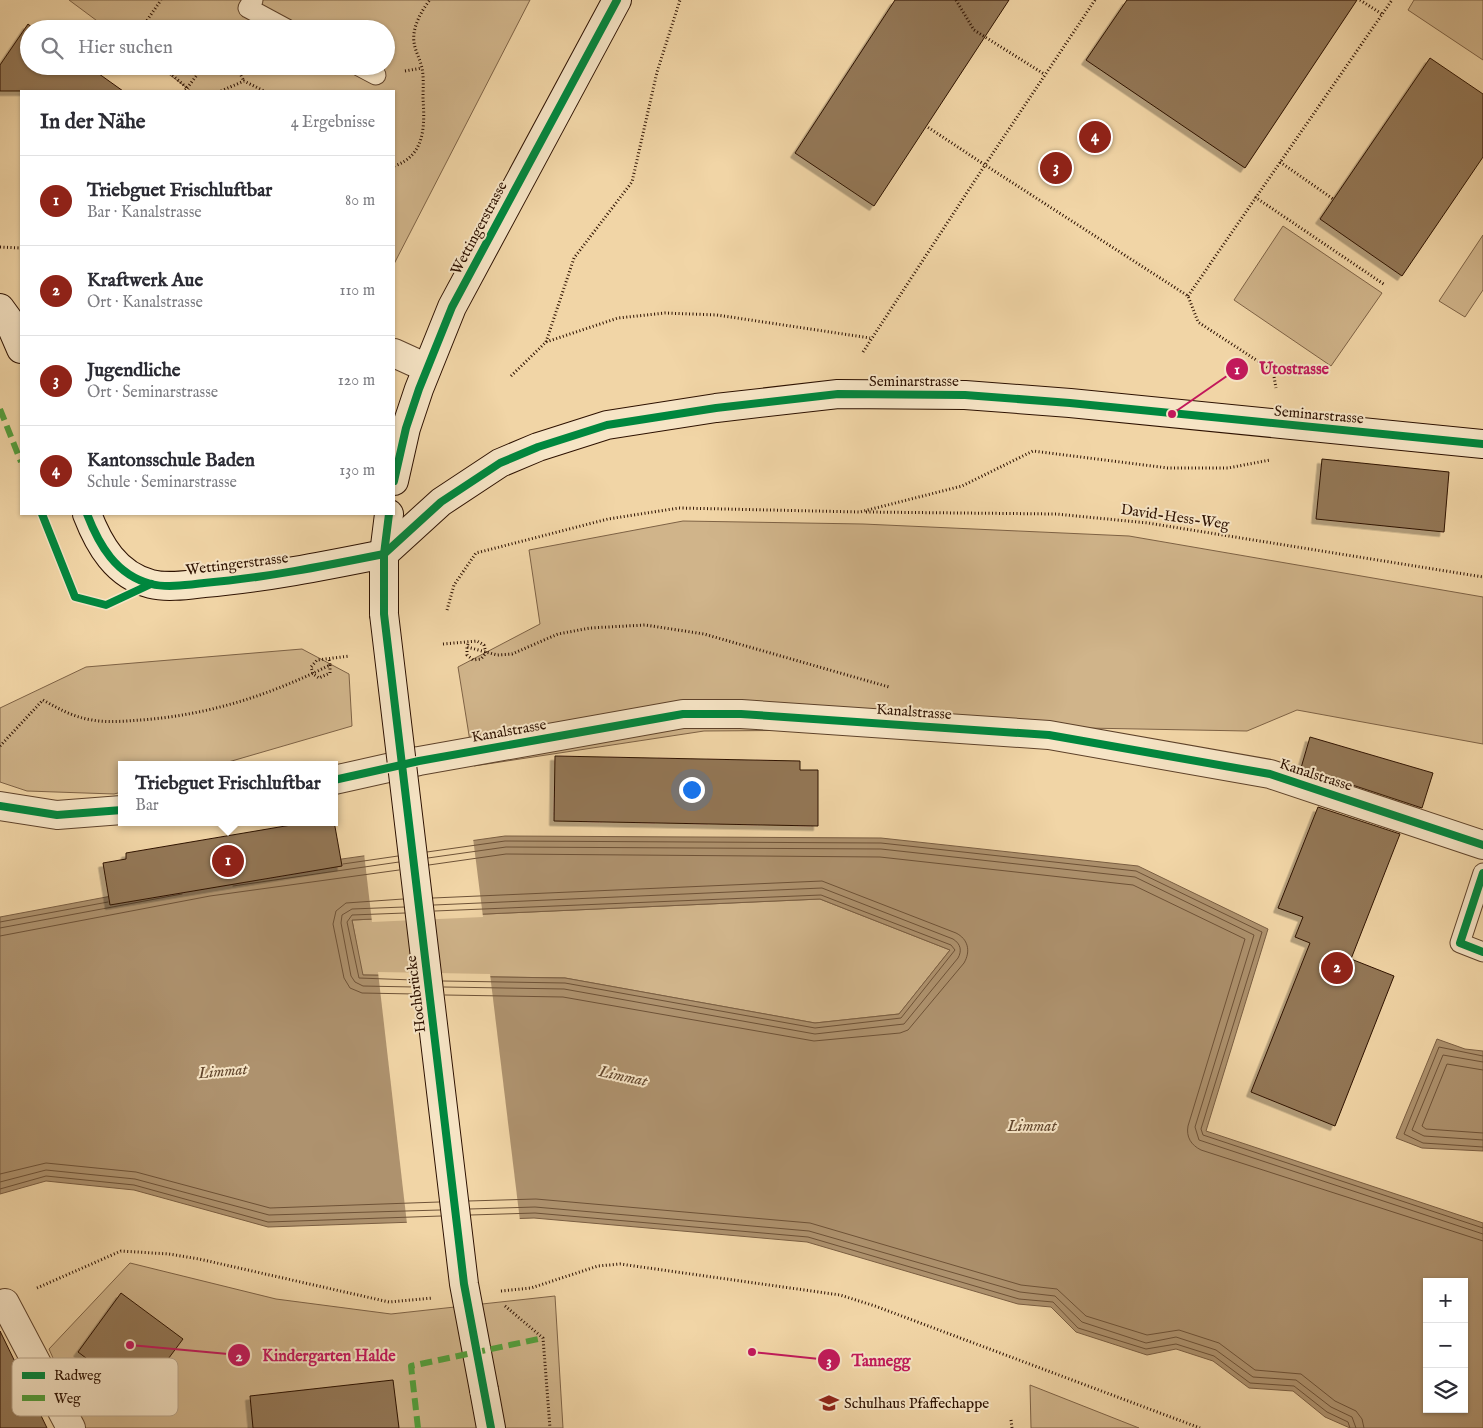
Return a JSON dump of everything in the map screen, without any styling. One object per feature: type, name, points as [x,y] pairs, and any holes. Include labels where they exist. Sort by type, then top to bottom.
[{"type":"main road","name":"Wettingerstrasse","points":[[395,477],[406,428],[427,368],[447,320],[473,267],[617,0]]},
{"type":"main road","points":[[0,308],[20,347]]},
{"type":"main road","points":[[395,353],[427,368]]},
{"type":"main road","name":"Seminarstrasse","points":[[384,554],[441,502],[500,464],[538,447],[607,425],[716,408],[838,394],[965,395],[1070,403],[1483,444]]},
{"type":"main road","name":"Wettingerstrasse","points":[[87,515],[102,547],[114,564],[131,575],[151,584],[188,585],[223,582],[384,554]]},
{"type":"main road","points":[[384,554],[389,515]]},
{"type":"main road","name":"Hochbrücke","points":[[384,554],[384,614],[464,1284],[491,1428]]},
{"type":"main road","name":"Kanalstrasse","points":[[338,779],[419,761],[682,714],[742,714],[1049,735],[1270,774],[1483,845]]},
{"type":"main road","points":[[0,806],[57,815],[118,810]]},
{"type":"main road","points":[[5,1303],[34,1358]]},
{"type":"main road","points":[[65,1416],[71,1428]]},
{"type":"lane","points":[[253,0],[248,8],[270,20]]},
{"type":"lane","points":[[1483,873],[1460,943],[1483,952]]},
{"type":"path","points":[[147,20],[161,0]]},
{"type":"path","points":[[395,165],[413,155],[423,138],[425,125],[422,68],[414,41],[416,26],[423,8],[430,0]]},
{"type":"path","points":[[546,342],[574,258],[632,182],[657,72],[680,0]]},
{"type":"path","points":[[956,0],[974,30],[1044,74]]},
{"type":"path","points":[[863,352],[870,338],[1044,74],[1096,0]]},
{"type":"path","points":[[1360,0],[1382,14]]},
{"type":"path","points":[[1188,296],[1392,0]]},
{"type":"path","points":[[171,75],[186,90],[197,75]]},
{"type":"path","points":[[241,75],[244,81],[262,90]]},
{"type":"path","points":[[223,90],[244,81]]},
{"type":"path","points":[[926,126],[1188,296],[1198,322],[1273,371],[1276,391]]},
{"type":"path","points":[[1280,162],[1333,199]]},
{"type":"path","points":[[1255,197],[1385,285]]},
{"type":"path","points":[[0,247],[20,248]]},
{"type":"path","points":[[511,376],[546,342],[618,318],[665,313],[717,315],[870,338]]},
{"type":"path","points":[[446,610],[454,585],[476,553],[608,519],[678,508],[860,512],[962,486],[1032,451],[1168,468],[1228,468],[1277,458]]},
{"type":"path","points":[[443,644],[477,641],[484,645],[486,653],[481,660],[473,660],[467,655],[468,645],[497,655],[512,654],[558,634],[590,628],[645,625],[704,634],[898,690]]},
{"type":"path","points":[[328,660],[330,673],[327,676],[319,678],[313,674],[311,667],[317,660],[350,656]]},
{"type":"path","points":[[0,746],[43,700],[67,714],[92,721],[114,722],[156,719],[210,710],[262,696],[330,665]]},
{"type":"path","points":[[5,1303],[121,1251],[169,1254],[199,1259],[389,1302],[435,1298]]},
{"type":"path","points":[[497,1292],[531,1288],[598,1266],[620,1264],[832,1294],[875,1306],[1200,1428]]},
{"type":"path","points":[[502,1304],[543,1338],[550,1428]]},
{"type":"path","points":[[1011,1420],[1012,1428]]},
{"type":"shaded area","points":[[69,0],[530,0],[395,262],[395,90],[190,90],[170,75],[395,75],[395,20],[96,20]]},
{"type":"shaded area","points":[[1414,0],[1483,0],[1483,60],[1408,10]]},
{"type":"shaded area","points":[[1283,226],[1382,293],[1331,366],[1234,300]]},
{"type":"shaded area","points":[[1483,235],[1483,290],[1465,317],[1439,301]]},
{"type":"shaded area","points":[[683,521],[863,524],[1129,536],[1483,597],[1483,744],[1297,710],[1247,731],[977,726],[704,731],[474,766],[458,667],[540,624],[529,550]]},
{"type":"shaded area","points":[[302,649],[349,674],[352,726],[232,761],[118,761],[118,793],[114,794],[27,791],[0,782],[0,708],[86,667]]},
{"type":"shaded area","points":[[820,899],[950,950],[899,1014],[815,1023],[565,978],[362,975],[352,920]]},
{"type":"shaded area","points":[[130,1263],[276,1299],[391,1314],[555,1296],[563,1428],[84,1428],[79,1416],[178,1416],[178,1358],[53,1358],[49,1349]]},
{"type":"shaded area","points":[[1030,1385],[1139,1428],[1031,1428]]},
{"type":"water","name":"Limmat","points":[[505,836],[881,838],[1138,866],[1268,929],[1206,1131],[1483,1223],[1483,1428],[1350,1428],[1325,1417],[1293,1391],[1249,1388],[1213,1361],[1176,1349],[1147,1355],[1076,1332],[1051,1307],[1018,1304],[807,1242],[534,1218],[268,1227],[134,1190],[46,1181],[0,1194],[0,917],[207,878]],"holes":[[[820,899],[950,950],[899,1014],[815,1023],[565,978],[363,975],[352,920]]]},
{"type":"water","points":[[1437,1039],[1465,1049],[1483,1051],[1483,1151],[1422,1148],[1396,1138]]},
{"type":"pier","points":[[473,838],[483,917],[372,922],[364,853]]},
{"type":"pier","points":[[378,972],[490,974],[520,1221],[407,1224]]},
{"type":"building","points":[[895,0],[1009,0],[874,206],[795,153]]},
{"type":"building","points":[[1127,0],[1357,0],[1245,168],[1086,60]]},
{"type":"building","points":[[20,36],[20,75],[101,75],[122,90],[0,91],[0,65]]},
{"type":"building","points":[[1430,58],[1483,94],[1483,157],[1402,276],[1320,219]]},
{"type":"building","points":[[1322,459],[1449,472],[1444,532],[1316,519]]},
{"type":"building","points":[[1310,737],[1433,773],[1422,808],[1301,768]]},
{"type":"building","points":[[555,756],[800,761],[800,770],[818,770],[818,826],[554,821]]},
{"type":"building","points":[[1318,807],[1400,834],[1351,959],[1394,976],[1335,1126],[1251,1092],[1310,943],[1295,937],[1303,917],[1278,908]]},
{"type":"building","points":[[285,826],[335,826],[342,866],[110,905],[103,863],[126,859],[126,853]]},
{"type":"building","points":[[121,1293],[183,1339],[169,1358],[86,1358],[78,1352]]},
{"type":"building","points":[[0,1331],[13,1358],[12,1416],[41,1416],[47,1428],[0,1428]]},
{"type":"building","points":[[393,1380],[399,1428],[253,1428],[250,1396]]},
{"type":"marked path","points":[[0,409],[20,459]]},
{"type":"marked path","points":[[418,1428],[411,1366],[543,1338]]},
{"type":"cycle path","points":[[395,477],[406,428],[419,389],[452,307],[617,0]]},
{"type":"cycle path","points":[[384,554],[441,502],[500,463],[538,447],[607,425],[716,408],[838,394],[965,395],[1070,403],[1483,444]]},
{"type":"cycle path","points":[[42,515],[75,597],[106,605],[151,584]]},
{"type":"cycle path","points":[[87,515],[97,537],[110,557],[128,574],[139,580],[157,585],[184,585],[272,575],[384,554]]},
{"type":"cycle path","points":[[389,515],[384,554],[384,614],[464,1284],[491,1428]]},
{"type":"cycle path","points":[[338,779],[419,761],[683,714],[741,714],[1049,735],[1270,774],[1483,845]]},
{"type":"cycle path","points":[[0,806],[57,815],[118,810]]},
{"type":"cycle path","points":[[1483,873],[1460,943],[1483,952]]},
{"type":"place","name":"Kantonsschule Baden","points":[[1095,137]]},
{"type":"place","name":"Jugendliche","points":[[1056,168]]},
{"type":"place","name":"Utostrasse","points":[[1172,414]]},
{"type":"place","name":"Triebguet Frischluftbar","points":[[228,861]]},
{"type":"place","name":"Kraftwerk Aue","points":[[1337,968]]},
{"type":"place","name":"Kindergarten Halde","points":[[130,1345]]},
{"type":"place","name":"Tannegg","points":[[752,1352]]},
{"type":"place","name":"Schulhaus Pfaffechappe","points":[[829,1403]]}]
